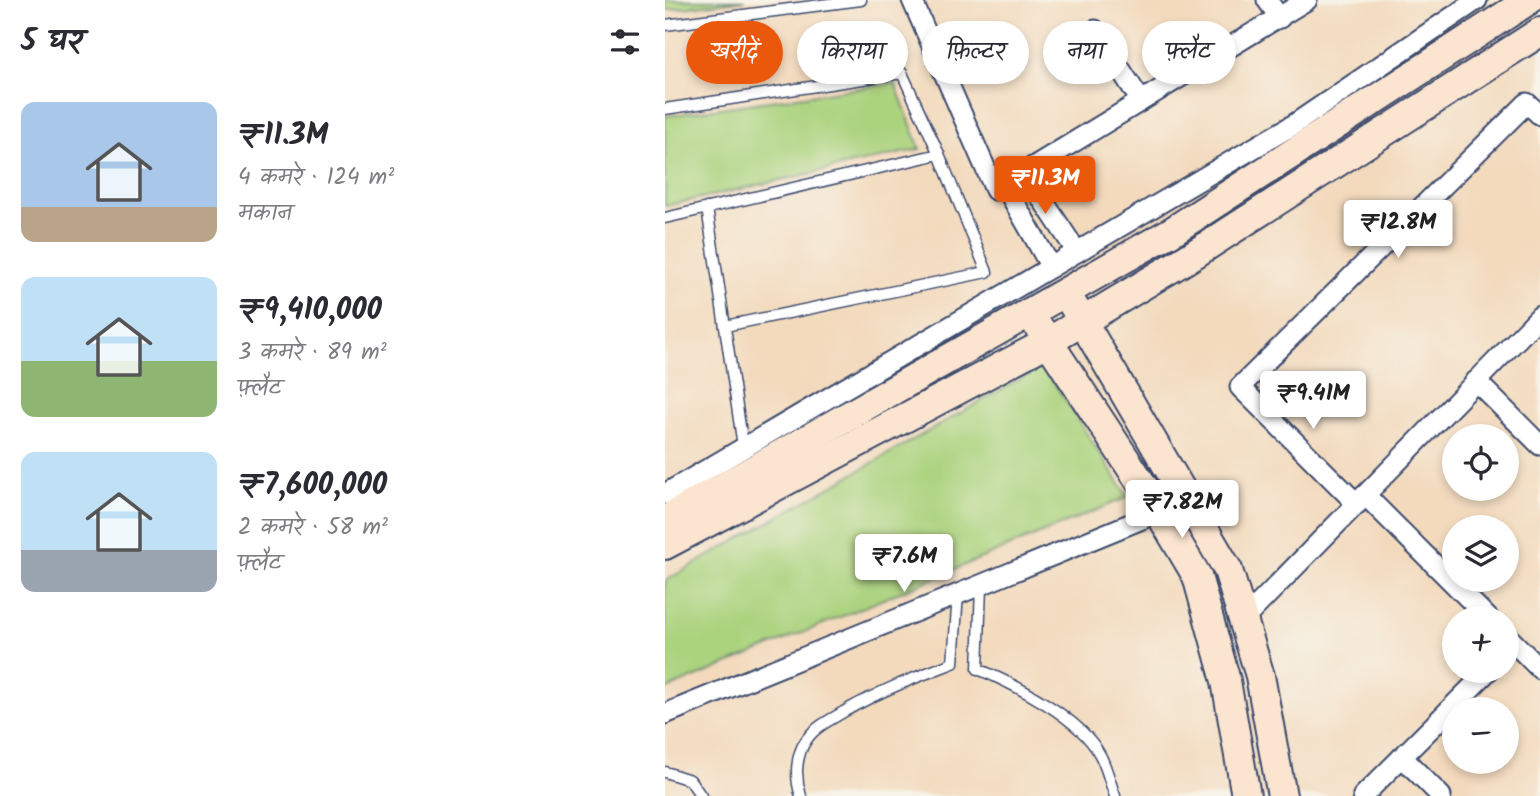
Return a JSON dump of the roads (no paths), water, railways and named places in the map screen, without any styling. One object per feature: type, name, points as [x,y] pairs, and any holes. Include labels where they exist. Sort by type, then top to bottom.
[{"type":"street","points":[[912,0],[995,190],[1307,0]]},
{"type":"street","points":[[1267,0],[1280,18]]},
{"type":"street","points":[[665,520],[1171,232],[1529,0]]},
{"type":"street","points":[[665,494],[1293,125],[1471,2]]},
{"type":"street","points":[[665,545],[1048,342],[1185,260],[1540,33]]},
{"type":"street","points":[[1128,82],[1141,102]]},
{"type":"street","points":[[1475,606],[1240,387],[1527,103],[1540,115]]},
{"type":"street","points":[[1024,172],[1077,252]]},
{"type":"street","points":[[1004,184],[1051,267]]},
{"type":"street","points":[[1066,293],[1228,570],[1261,676],[1282,796]]},
{"type":"street","points":[[1029,312],[1159,512],[1197,576],[1226,681],[1246,796]]},
{"type":"street","points":[[1243,620],[1540,316]]},
{"type":"street","points":[[1476,382],[1540,445]]},
{"type":"street","points":[[665,714],[1159,512]]},
{"type":"street","points":[[1519,652],[1540,669]]},
{"type":"street","points":[[1363,796],[1476,683]]},
{"type":"street","points":[[1402,757],[1441,796]]},
{"type":"lane","points":[[665,24],[788,5],[861,0]]},
{"type":"lane","points":[[665,109],[902,74],[939,154],[987,272],[725,326]]},
{"type":"lane","points":[[665,218],[939,154]]},
{"type":"lane","points":[[707,208],[743,446]]},
{"type":"lane","points":[[981,586],[978,669],[1053,710],[1081,729],[1100,755],[1115,796]]},
{"type":"lane","points":[[801,796],[797,785],[797,764],[806,740],[821,725],[892,686],[953,663],[958,594]]},
{"type":"lane","points":[[665,772],[690,780],[701,796]]}]
